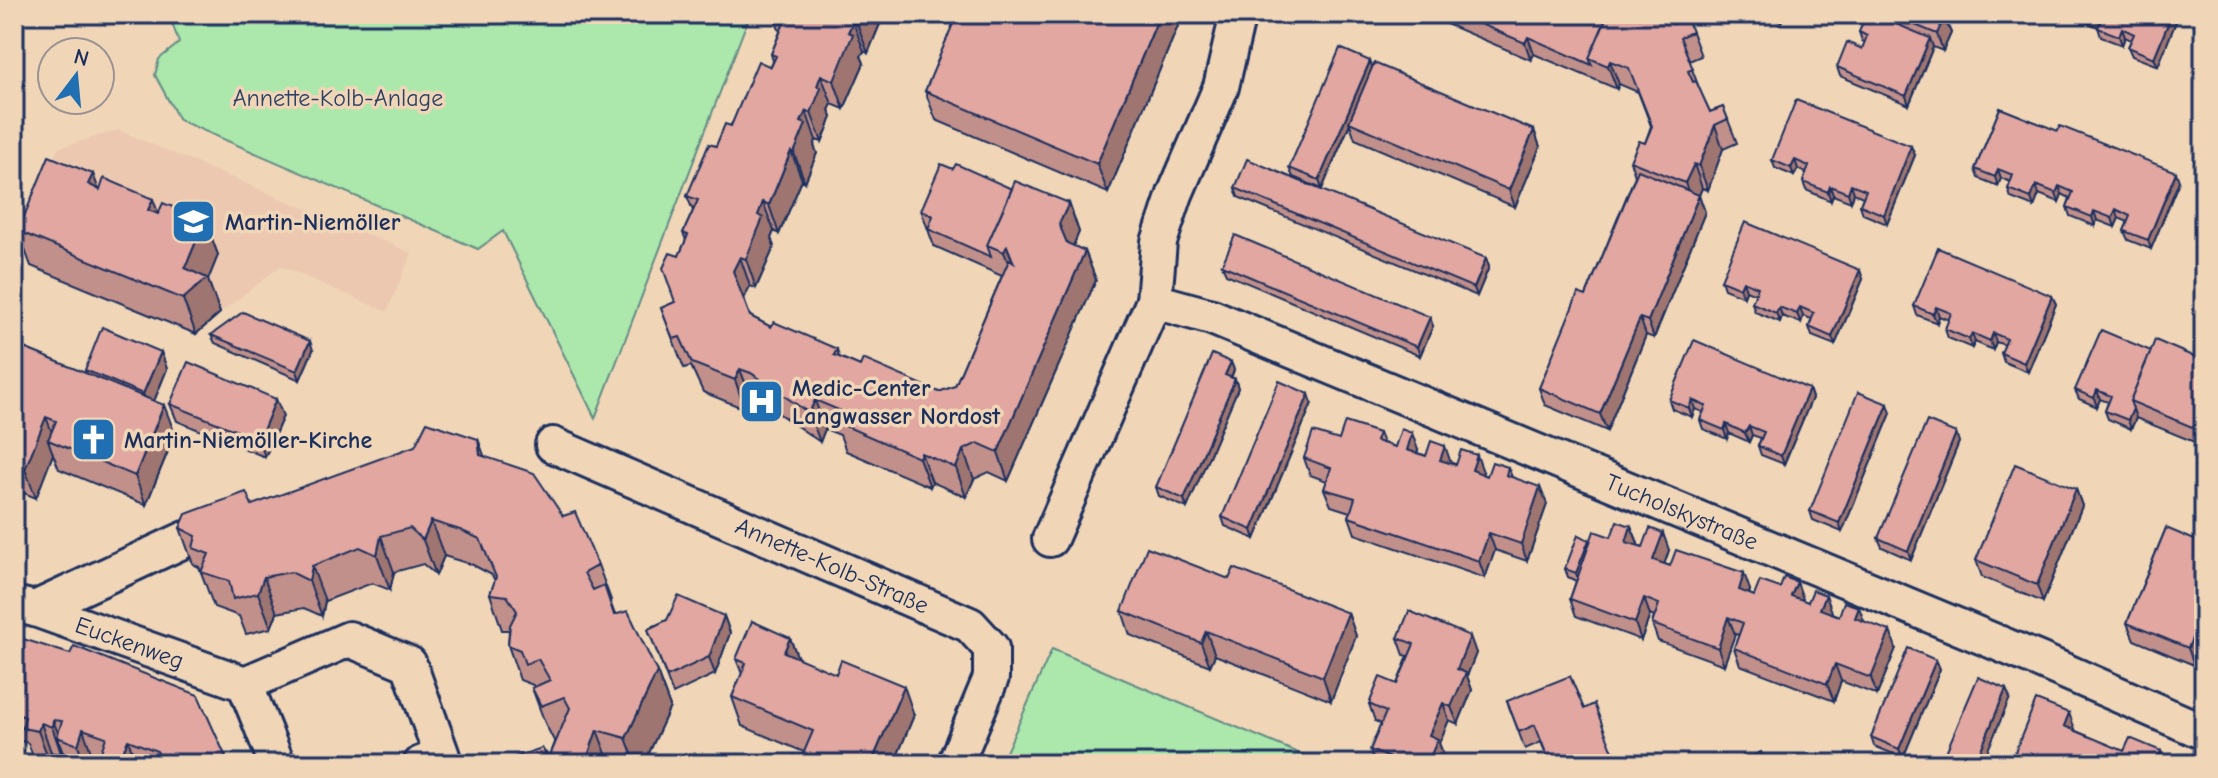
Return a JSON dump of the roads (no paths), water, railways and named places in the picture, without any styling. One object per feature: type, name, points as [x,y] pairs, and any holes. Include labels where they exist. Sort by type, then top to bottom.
[{"type":"street","points":[[1050,539],[1154,301],[1159,242],[1175,194],[1221,87],[1238,14]]},
{"type":"street","name":"Tucholskystraße","points":[[1154,301],[1225,322],[2039,660],[2204,732]]},
{"type":"street","name":"Annette-Kolb-Straße","points":[[553,445],[970,625],[991,648],[991,678],[955,764]]},
{"type":"street","points":[[25,606],[186,539]]},
{"type":"street","name":"Euckenweg","points":[[25,606],[245,684]]},
{"type":"street","points":[[277,764],[245,684],[349,639],[409,664],[432,760]]},
{"type":"place","name":"Martin-Niemöller","points":[[194,222]]},
{"type":"place","name":"Medic-Center Langwasser Nordost","points":[[761,402]]},
{"type":"place","name":"Martin-Niemöller-Kirche","points":[[93,440]]},
{"type":"park label","name":"Annette-Kolb-Anlage","points":[[338,98]]}]
